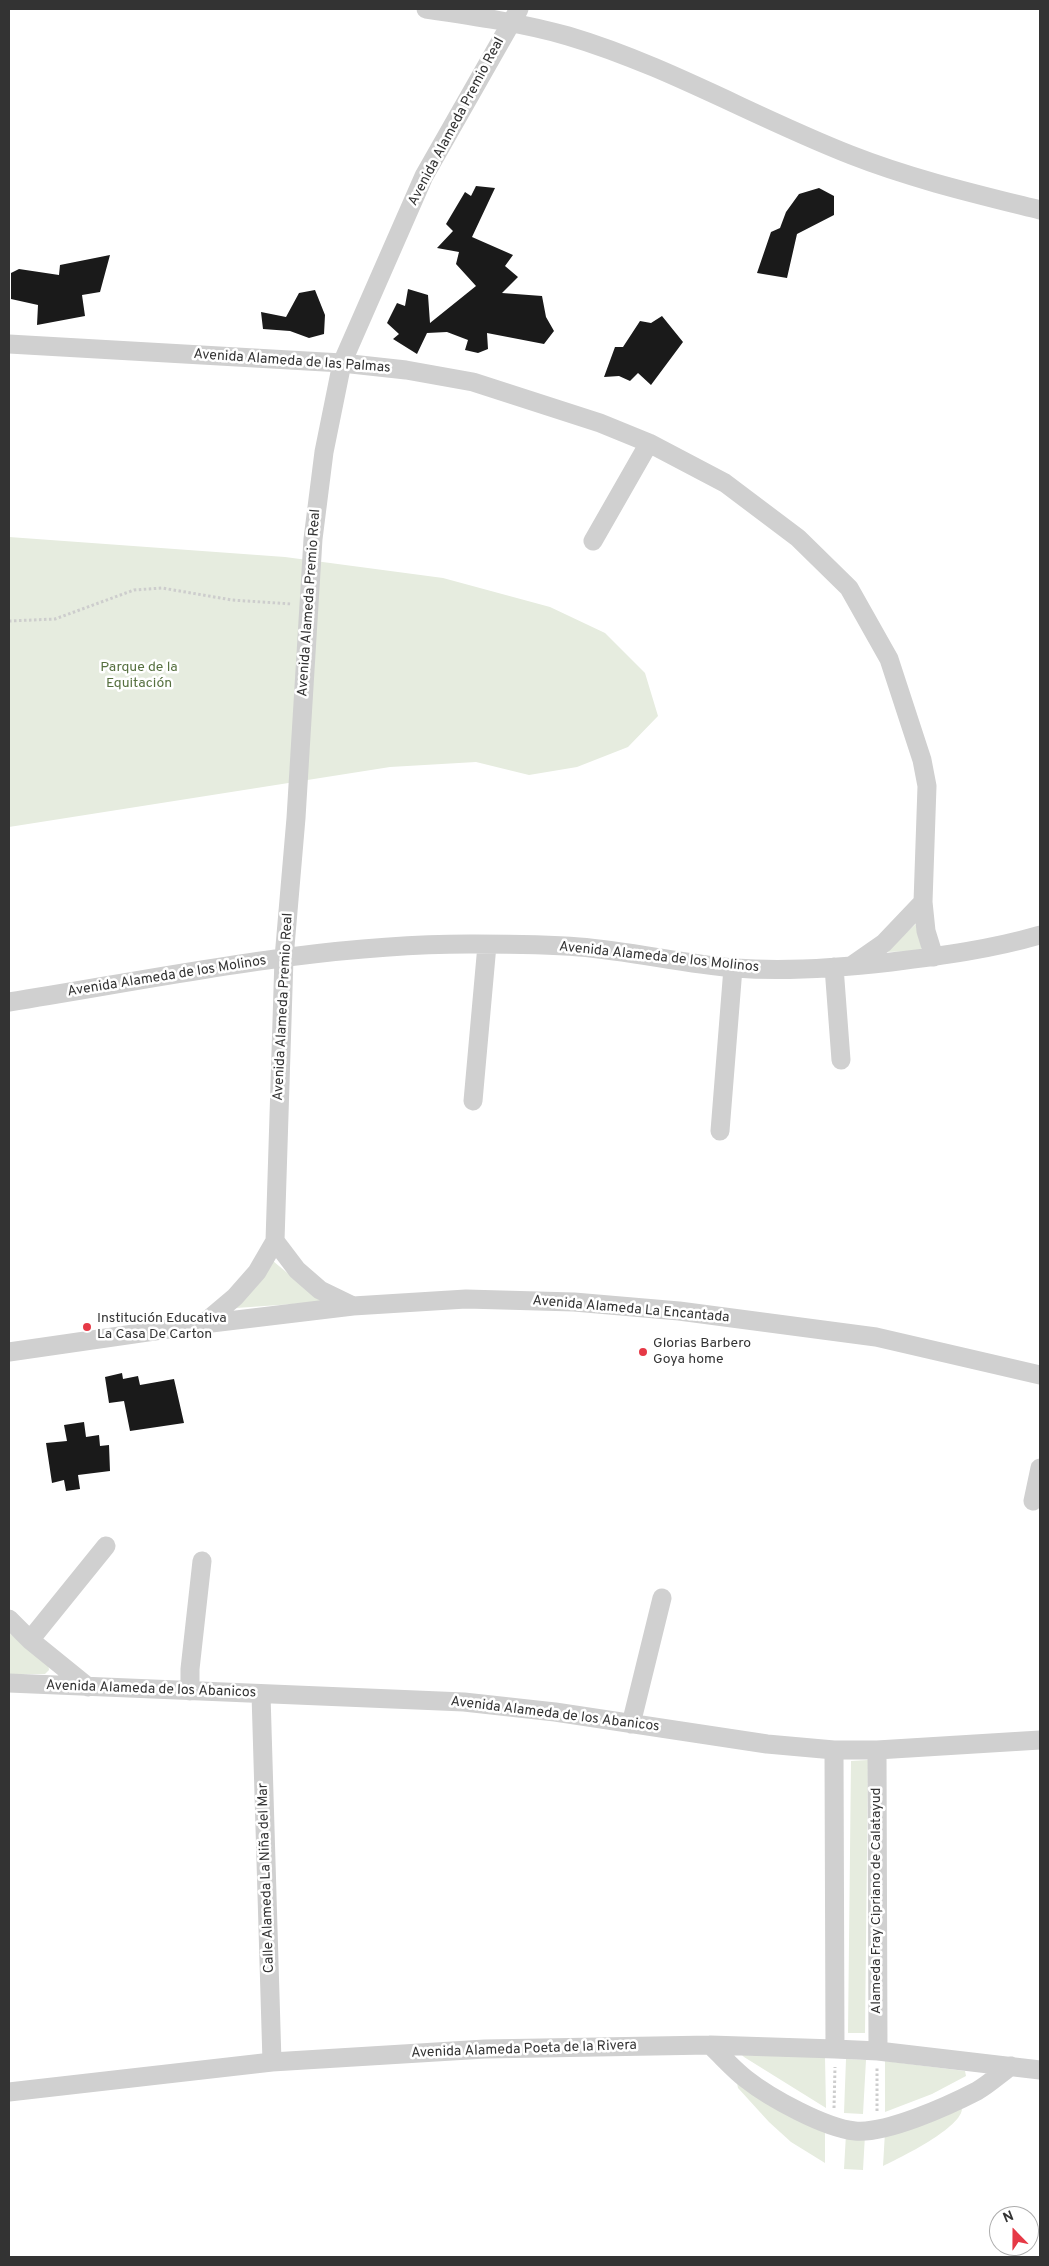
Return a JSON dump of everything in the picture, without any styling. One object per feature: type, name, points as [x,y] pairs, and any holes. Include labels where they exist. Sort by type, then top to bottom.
[{"type":"street","points":[[426,9],[515,15],[627,57],[851,155],[933,183],[1040,210]]},
{"type":"street","name":"Avenida Alameda Premio Real","points":[[203,1324],[235,1297],[258,1272],[276,1241],[284,958],[296,818],[313,539],[324,452],[342,363],[424,176],[515,15]]},
{"type":"street","name":"Avenida Alameda de las Palmas","points":[[9,344],[342,363],[406,370],[473,382],[600,423],[649,443],[726,483],[798,538],[849,588],[889,659],[922,760],[927,786],[923,902],[926,931],[934,957]]},
{"type":"street","points":[[593,541],[649,443]]},
{"type":"street","points":[[841,1060],[842,967],[884,943],[923,902]]},
{"type":"street","name":"Avenida Alameda de los Molinos","points":[[9,1002],[284,958],[381,947],[487,944],[580,947],[733,968],[776,970],[842,967],[934,957],[1020,941],[1040,935]]},
{"type":"street","points":[[472,1101],[487,944]]},
{"type":"street","points":[[720,1132],[733,968]]},
{"type":"street","points":[[276,1241],[297,1270],[320,1290],[353,1306]]},
{"type":"street","name":"Avenida Alameda La Encantada","points":[[9,1352],[203,1324],[353,1306],[466,1299],[574,1302],[679,1311],[876,1337],[1040,1375]]},
{"type":"street","points":[[1034,1501],[1040,1468]]},
{"type":"street","points":[[30,1640],[106,1546]]},
{"type":"street","points":[[190,1691],[190,1669],[202,1561]]},
{"type":"street","points":[[631,1724],[662,1598]]},
{"type":"street","points":[[9,1619],[30,1640],[88,1687]]},
{"type":"street","name":"Avenida Alameda de los Abanicos","points":[[9,1683],[464,1702],[767,1744],[834,1750],[877,1750],[1040,1740]]},
{"type":"street","name":"Calle Alameda La Niña del Mar","points":[[261,1694],[272,2062]]},
{"type":"street","points":[[834,1750],[835,2049]]},
{"type":"street","name":"Alameda Fray Cipriano de Calatayud","points":[[877,1750],[878,2051]]},
{"type":"street","points":[[710,2045],[746,2079],[808,2115],[834,2127],[856,2131],[876,2131],[928,2112],[978,2090],[1011,2066]]},
{"type":"street","name":"Avenida Alameda Poeta de la Rivera","points":[[9,2092],[272,2062],[485,2049],[710,2045],[835,2049],[878,2051],[1040,2070]]},
{"type":"path","points":[[9,621],[55,619],[134,590],[162,588],[232,600],[309,605]]},
{"type":"path","points":[[834,2127],[835,2049]]},
{"type":"path","points":[[876,2131],[878,2051]]},
{"type":"green space","name":"Parque de la Equitación","points":[[9,537],[285,557],[443,578],[550,607],[605,633],[645,673],[658,716],[628,747],[577,767],[529,775],[476,762],[390,767],[9,827]]},
{"type":"green space","points":[[917,923],[922,951],[884,952]]},
{"type":"green space","points":[[273,1261],[322,1302],[236,1308]]},
{"type":"green space","points":[[9,1633],[48,1663],[49,1670],[45,1674],[9,1674]]},
{"type":"green space","points":[[868,1760],[865,2033],[848,2033],[851,1761]]},
{"type":"green space","points":[[742,2055],[825,2057],[826,2108],[744,2057]]},
{"type":"green space","points":[[846,2059],[866,2060],[863,2114],[844,2113]]},
{"type":"green space","points":[[885,2061],[965,2071],[966,2076],[932,2094],[885,2112]]},
{"type":"green space","points":[[737,2083],[825,2129],[825,2163],[791,2142],[769,2122],[738,2088]]},
{"type":"green space","points":[[962,2108],[960,2116],[942,2133],[883,2166],[885,2132]]},
{"type":"green space","points":[[846,2134],[865,2135],[863,2170],[844,2169]]},
{"type":"building","points":[[476,186],[495,188],[472,237],[513,255],[505,266],[518,277],[502,293],[542,296],[546,317],[554,331],[544,344],[487,333],[488,349],[478,353],[465,350],[468,340],[447,332],[427,333],[417,354],[393,339],[399,334],[387,323],[397,303],[405,306],[408,289],[428,295],[430,323],[476,286],[456,264],[459,252],[437,248],[453,231],[446,224],[465,192],[471,196]]},
{"type":"building","points":[[819,188],[834,196],[834,215],[797,234],[787,278],[757,273],[771,232],[780,228],[786,212],[799,194]]},
{"type":"building","points":[[110,255],[100,292],[82,295],[85,316],[37,325],[38,305],[11,299],[11,273],[19,269],[59,275],[60,265]]},
{"type":"building","points":[[315,290],[325,315],[324,334],[309,338],[290,331],[263,329],[261,312],[286,317],[299,293]]},
{"type":"building","points":[[662,316],[683,342],[651,385],[638,373],[630,381],[619,376],[604,377],[615,347],[623,347],[640,321],[651,323]]},
{"type":"building","points":[[122,1373],[123,1379],[138,1376],[140,1385],[174,1379],[184,1423],[130,1431],[124,1401],[109,1403],[105,1377]]},
{"type":"building","points":[[84,1422],[86,1437],[99,1435],[100,1446],[109,1445],[110,1471],[78,1475],[80,1489],[66,1491],[64,1480],[52,1483],[46,1443],[67,1441],[64,1425]]},
{"type":"place","name":"Institución Educativa La Casa De Carton","points":[[87,1327]]},
{"type":"place","name":"Glorias Barbero Goya home","points":[[643,1352]]}]
